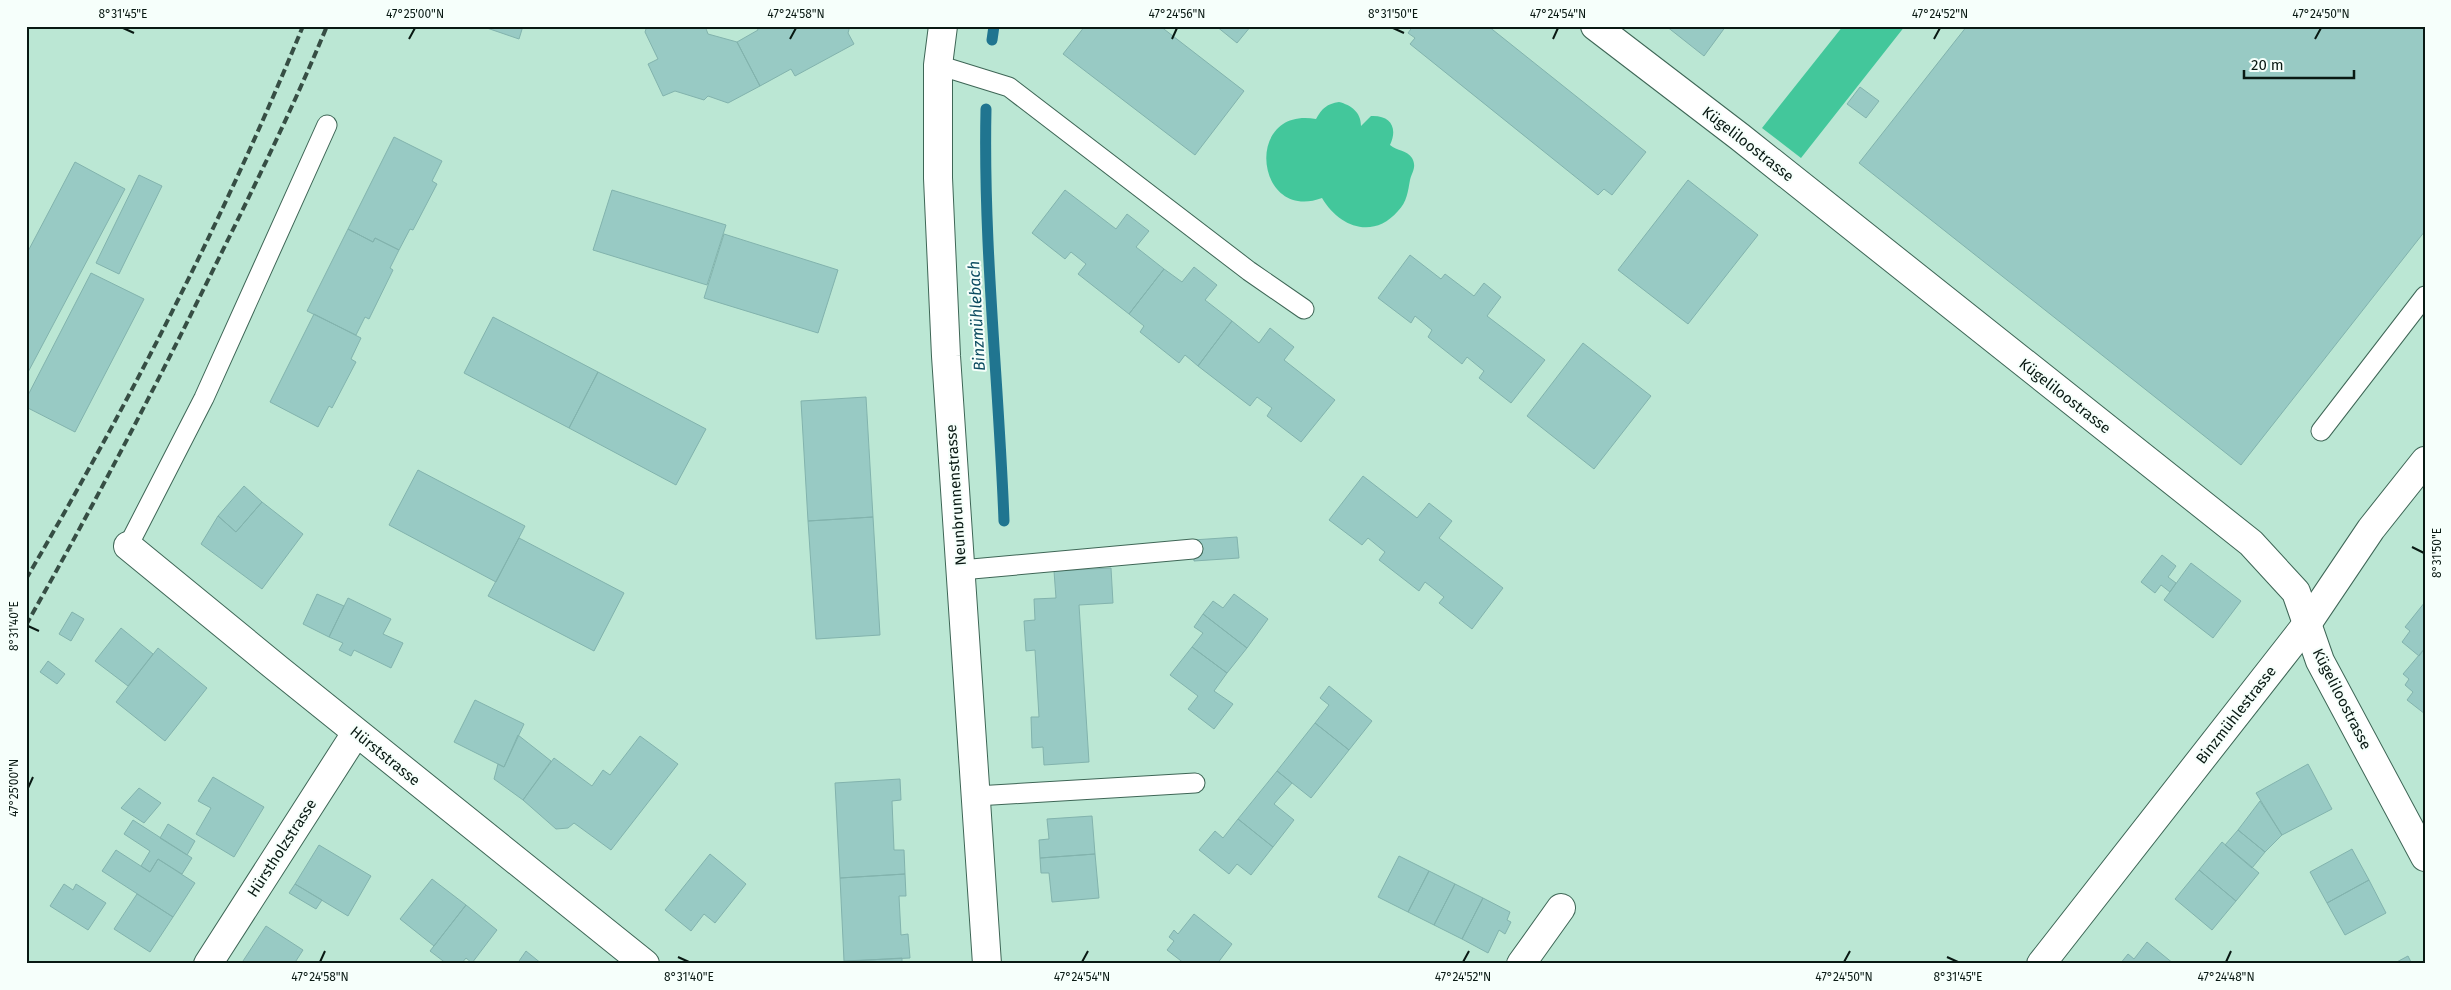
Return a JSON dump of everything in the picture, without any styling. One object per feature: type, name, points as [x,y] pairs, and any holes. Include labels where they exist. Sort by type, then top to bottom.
[{"type":"street","name":"Neunbrunnenstrasse","points":[[943,26],[938,65],[938,178],[946,356],[987,964]]},
{"type":"street","name":"Kügeliloostrasse","points":[[1601,28],[2251,543],[2296,592],[2320,661],[2425,857]]},
{"type":"street","name":"Binzmühlestrasse","points":[[2041,964],[2307,624],[2371,529],[2425,461]]},
{"type":"street","name":"Hürststrasse","points":[[128,546],[356,733],[644,964]]},
{"type":"street","name":"Hürstholzstrasse","points":[[208,964],[356,733]]},
{"type":"street","points":[[1521,964],[1561,908]]},
{"type":"lane","points":[[938,65],[1009,87],[1249,271],[1304,309]]},
{"type":"lane","points":[[128,546],[204,398],[327,125]]},
{"type":"lane","points":[[2320,430],[2425,296]]},
{"type":"lane","points":[[961,570],[1193,549]]},
{"type":"lane","points":[[976,796],[1195,783]]},
{"type":"green space","points":[[1843,26],[1905,26],[1801,158],[1762,128]]},
{"type":"green space","points":[[1339,102],[1348,105],[1357,113],[1361,126],[1371,116],[1378,116],[1388,120],[1393,128],[1390,145],[1407,153],[1412,158],[1414,164],[1407,196],[1403,204],[1388,220],[1378,225],[1367,227],[1347,223],[1329,208],[1322,198],[1300,201],[1283,194],[1271,181],[1266,163],[1268,145],[1277,129],[1293,120],[1316,119],[1325,107]]},
{"type":"building","points":[[481,26],[523,26],[519,39]]},
{"type":"building","points":[[647,26],[705,26],[708,34],[737,42],[760,86],[728,103],[708,96],[704,100],[675,91],[663,96],[648,64],[658,59],[645,32]]},
{"type":"building","points":[[756,26],[850,26],[848,33],[854,44],[795,76],[791,69],[760,86],[737,42],[758,30]]},
{"type":"building","points":[[1085,26],[1160,26],[1244,91],[1195,155],[1063,54]]},
{"type":"building","points":[[1216,26],[1251,26],[1237,43]]},
{"type":"building","points":[[1413,26],[1488,26],[1646,152],[1612,195],[1604,189],[1598,195],[1410,44],[1415,38],[1408,33]]},
{"type":"building","points":[[1666,26],[1726,26],[1704,56]]},
{"type":"building","points":[[1967,26],[2425,26],[2425,231],[2241,465],[1859,163]]},
{"type":"building","points":[[1860,87],[1879,101],[1866,118],[1847,104]]},
{"type":"building","points":[[394,137],[442,161],[432,181],[437,184],[413,230],[410,229],[399,250],[375,238],[373,242],[348,229]]},
{"type":"building","points":[[75,162],[125,189],[26,376],[26,255]]},
{"type":"building","points":[[139,175],[162,186],[119,274],[96,263]]},
{"type":"building","points":[[1688,180],[1758,235],[1688,324],[1618,270]]},
{"type":"building","points":[[612,190],[726,225],[707,285],[593,250]]},
{"type":"building","points":[[1065,190],[1116,229],[1127,214],[1149,231],[1136,247],[1164,269],[1129,314],[1078,274],[1086,264],[1071,252],[1065,259],[1032,233]]},
{"type":"building","points":[[348,229],[373,242],[375,238],[399,250],[390,268],[393,270],[369,319],[365,317],[356,335],[307,311]]},
{"type":"building","points":[[724,234],[838,270],[818,333],[704,298]]},
{"type":"building","points":[[1410,255],[1441,279],[1445,274],[1474,296],[1484,283],[1501,297],[1487,316],[1545,360],[1511,403],[1479,378],[1484,371],[1467,357],[1462,364],[1428,337],[1432,330],[1415,316],[1411,323],[1378,298]]},
{"type":"building","points":[[1194,267],[1217,285],[1205,300],[1232,321],[1198,366],[1185,355],[1179,363],[1140,332],[1144,326],[1129,314],[1164,269],[1182,282]]},
{"type":"building","points":[[91,273],[144,299],[75,432],[26,407],[26,399]]},
{"type":"building","points":[[314,314],[361,338],[351,359],[356,362],[332,408],[329,406],[318,427],[270,402]]},
{"type":"building","points":[[493,317],[598,372],[569,428],[464,373]]},
{"type":"building","points":[[1232,321],[1259,343],[1270,328],[1294,347],[1284,360],[1335,400],[1301,442],[1267,416],[1272,408],[1257,397],[1250,406],[1198,366]]},
{"type":"building","points":[[1583,343],[1651,396],[1594,469],[1527,416]]},
{"type":"building","points":[[598,372],[706,429],[676,485],[569,428]]},
{"type":"building","points":[[866,397],[873,517],[808,521],[801,401]]},
{"type":"building","points":[[418,470],[525,526],[496,582],[389,525]]},
{"type":"building","points":[[1363,476],[1417,518],[1429,503],[1452,521],[1439,538],[1503,588],[1472,629],[1439,603],[1444,597],[1425,582],[1419,591],[1379,560],[1385,552],[1368,538],[1362,545],[1329,520]]},
{"type":"building","points":[[244,486],[262,502],[236,532],[218,516]]},
{"type":"building","points":[[262,502],[303,534],[262,589],[201,544],[218,516],[236,532]]},
{"type":"building","points":[[873,517],[880,635],[816,639],[808,521]]},
{"type":"building","points":[[1237,537],[1239,558],[1194,561],[1193,540]]},
{"type":"building","points":[[519,538],[624,593],[594,651],[488,596]]},
{"type":"building","points":[[2162,555],[2176,566],[2168,577],[2176,583],[2170,592],[2161,585],[2155,593],[2141,582]]},
{"type":"building","points":[[2191,563],[2241,601],[2213,638],[2164,600]]},
{"type":"building","points":[[1111,568],[1113,603],[1079,605],[1089,762],[1044,765],[1043,747],[1032,748],[1031,717],[1039,717],[1035,650],[1026,651],[1024,621],[1035,620],[1034,599],[1056,598],[1054,571]]},
{"type":"building","points":[[317,594],[344,606],[329,637],[303,624]]},
{"type":"building","points":[[1234,594],[1268,619],[1247,648],[1203,614],[1213,601],[1223,608]]},
{"type":"building","points":[[348,598],[391,619],[383,634],[403,643],[391,668],[354,650],[351,656],[339,650],[343,643],[329,637]]},
{"type":"building","points":[[2425,602],[2425,648],[2419,656],[2402,642],[2410,631],[2405,627]]},
{"type":"building","points":[[72,612],[84,619],[71,641],[59,634]]},
{"type":"building","points":[[1203,614],[1247,648],[1227,673],[1192,647],[1203,633],[1194,627]]},
{"type":"building","points":[[121,628],[153,654],[128,686],[95,661]]},
{"type":"building","points":[[1192,647],[1227,673],[1214,691],[1233,704],[1214,729],[1188,709],[1198,696],[1170,675]]},
{"type":"building","points":[[158,648],[207,688],[165,741],[116,702]]},
{"type":"building","points":[[2425,648],[2425,714],[2407,700],[2413,692],[2405,685],[2409,679],[2403,674]]},
{"type":"building","points":[[48,661],[65,674],[57,684],[40,672]]},
{"type":"building","points":[[1329,686],[1372,721],[1349,750],[1315,723],[1329,705],[1320,698]]},
{"type":"building","points":[[475,700],[524,724],[504,767],[454,742]]},
{"type":"building","points":[[1315,723],[1349,750],[1311,798],[1277,771]]},
{"type":"building","points":[[518,735],[551,761],[523,800],[494,779],[498,764],[504,767]]},
{"type":"building","points":[[640,736],[678,764],[611,850],[574,823],[568,828],[556,829],[523,800],[554,758],[592,786],[603,770],[610,775]]},
{"type":"building","points":[[2308,764],[2332,809],[2282,835],[2256,793]]},
{"type":"building","points":[[1277,771],[1292,783],[1274,804],[1294,820],[1273,847],[1238,819]]},
{"type":"building","points":[[213,777],[264,807],[234,857],[196,834],[211,808],[198,801]]},
{"type":"building","points":[[900,779],[901,800],[892,801],[894,850],[904,850],[905,874],[840,878],[835,783]]},
{"type":"building","points":[[139,788],[161,803],[144,823],[121,808]]},
{"type":"building","points":[[2260,801],[2282,835],[2265,852],[2238,830]]},
{"type":"building","points":[[1092,816],[1095,854],[1040,858],[1039,840],[1049,839],[1047,819]]},
{"type":"building","points":[[1238,819],[1273,847],[1251,875],[1237,864],[1229,874],[1199,850],[1215,831],[1223,838]]},
{"type":"building","points":[[133,820],[192,858],[182,874],[158,859],[150,872],[141,866],[150,851],[124,834]]},
{"type":"building","points":[[168,824],[195,841],[187,855],[160,838]]},
{"type":"building","points":[[2238,830],[2265,852],[2252,868],[2225,845]]},
{"type":"building","points":[[2222,842],[2259,873],[2236,901],[2199,870]]},
{"type":"building","points":[[319,845],[371,876],[348,916],[295,884]]},
{"type":"building","points":[[2352,849],[2369,880],[2327,903],[2310,872]]},
{"type":"building","points":[[116,850],[150,872],[158,859],[195,883],[173,917],[102,871]]},
{"type":"building","points":[[710,854],[746,884],[715,923],[704,914],[691,931],[665,910]]},
{"type":"building","points":[[1095,854],[1099,898],[1052,902],[1049,873],[1041,873],[1040,858]]},
{"type":"building","points":[[1399,856],[1429,871],[1408,912],[1378,897]]},
{"type":"building","points":[[2199,870],[2236,901],[2212,930],[2175,899]]},
{"type":"building","points":[[1429,871],[1455,884],[1434,925],[1408,912]]},
{"type":"building","points":[[905,874],[906,896],[899,896],[901,935],[908,934],[910,958],[844,961],[840,878]]},
{"type":"building","points":[[432,879],[466,905],[434,946],[400,919]]},
{"type":"building","points":[[2369,880],[2386,913],[2345,935],[2327,903]]},
{"type":"building","points":[[64,884],[73,890],[76,884],[106,903],[88,930],[50,906]]},
{"type":"building","points":[[295,884],[322,900],[316,909],[289,893]]},
{"type":"building","points":[[1455,884],[1483,898],[1462,939],[1434,925]]},
{"type":"building","points":[[137,894],[173,917],[150,952],[114,929]]},
{"type":"building","points":[[1483,898],[1510,912],[1507,920],[1511,922],[1505,934],[1499,930],[1488,953],[1462,939]]},
{"type":"building","points":[[466,905],[497,930],[472,963],[466,958],[461,964],[447,964],[430,951]]},
{"type":"building","points":[[1194,914],[1232,944],[1217,964],[1185,964],[1167,950],[1174,941],[1169,937],[1174,930],[1178,934]]},
{"type":"building","points":[[266,926],[303,950],[294,964],[246,964],[243,961]]},
{"type":"building","points":[[2147,942],[2174,964],[2120,964],[2128,954],[2134,959]]},
{"type":"building","points":[[526,951],[542,964],[517,964]]},
{"type":"building","points":[[2408,956],[2412,964],[2393,964]]},
{"type":"building","points":[[902,958],[902,964],[836,964],[836,962]]},
{"type":"waterway","name":"Binzmühlebach","points":[[992,40],[994,26]]},
{"type":"waterway","name":"Binzmühlebach","points":[[986,109],[989,264],[1004,521]]},
{"type":"railway","points":[[26,579],[102,445],[174,307],[241,168],[303,26]]},
{"type":"railway","points":[[26,625],[99,492],[192,312],[273,147],[327,26]]}]
